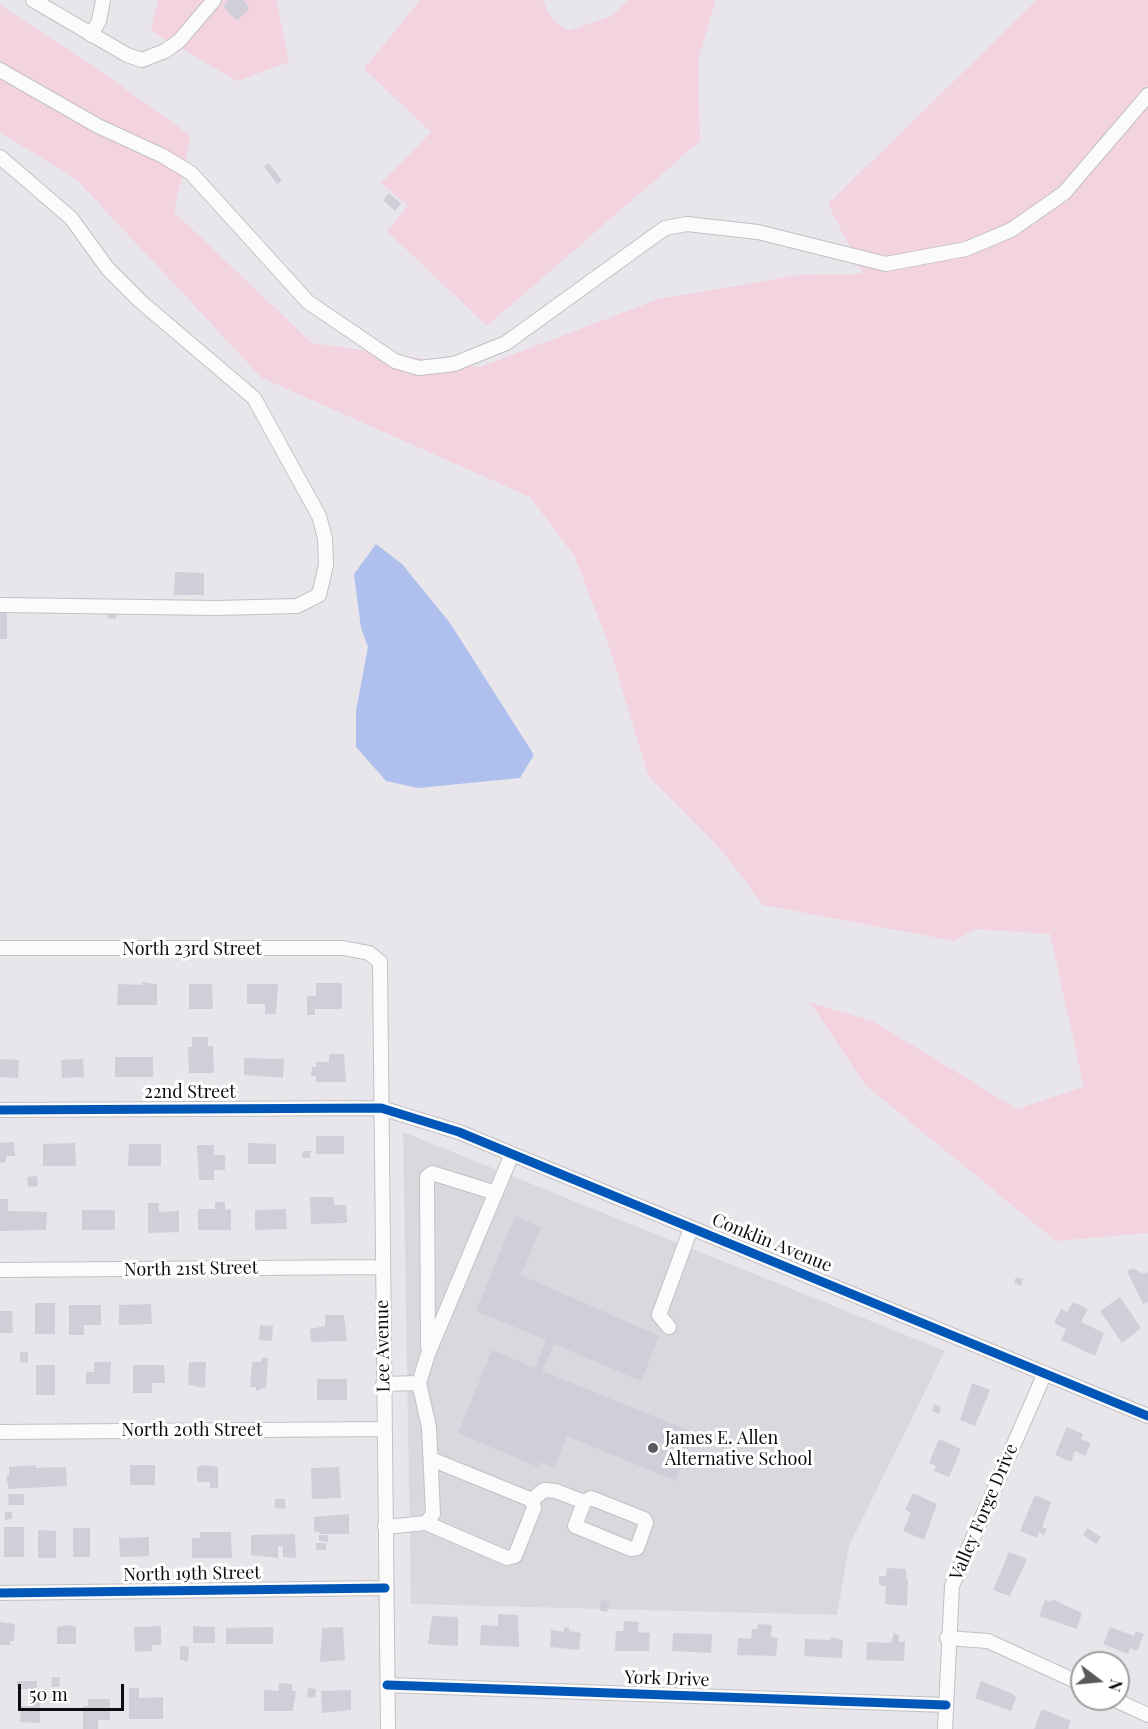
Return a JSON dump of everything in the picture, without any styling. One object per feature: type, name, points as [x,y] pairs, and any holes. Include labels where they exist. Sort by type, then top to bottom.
[{"type":"street","points":[[33,0],[127,56],[142,60],[165,51],[179,40],[213,0]]},
{"type":"street","points":[[91,35],[99,21],[103,0]]},
{"type":"street","points":[[0,70],[98,126],[163,156],[191,173],[308,302],[395,361],[419,368],[454,364],[506,343],[665,228],[687,224],[758,232],[886,264],[966,249],[1011,230],[1064,193],[1148,95]]},
{"type":"street","points":[[0,157],[71,218],[108,269],[140,301],[254,398],[273,428],[319,516],[325,538],[326,565],[319,595],[297,606],[216,608],[0,605]]},
{"type":"street","name":"North 23rd Street","points":[[0,948],[344,948],[369,954],[380,963]]},
{"type":"street","name":"Lee Avenue","points":[[380,963],[388,1729]]},
{"type":"street","name":"22nd Street","points":[[0,1110],[381,1108]]},
{"type":"street","name":"Conklin Avenue","points":[[381,1108],[459,1132],[1045,1373],[1146,1411]]},
{"type":"street","points":[[426,1523],[433,1514],[431,1459],[429,1427],[419,1383],[512,1154]]},
{"type":"street","points":[[429,1354],[427,1177],[432,1173],[496,1193]]},
{"type":"street","points":[[669,1327],[659,1315],[692,1228]]},
{"type":"street","name":"North 21st Street","points":[[0,1270],[382,1267]]},
{"type":"street","name":"Valley Forge Drive","points":[[945,1729],[951,1595],[959,1567],[1045,1373]]},
{"type":"street","points":[[383,1384],[419,1383]]},
{"type":"street","name":"North 20th Street","points":[[0,1432],[384,1429]]},
{"type":"street","points":[[431,1459],[532,1500]]},
{"type":"street","points":[[532,1500],[544,1490],[556,1491],[584,1502]]},
{"type":"street","points":[[591,1498],[644,1519],[646,1523],[637,1548],[631,1549],[575,1526],[584,1502],[591,1498]]},
{"type":"street","points":[[385,1527],[426,1523],[507,1558],[515,1556],[534,1508],[532,1500]]},
{"type":"street","name":"North 19th Street","points":[[0,1593],[385,1588]]},
{"type":"street","points":[[948,1638],[988,1641],[1070,1679]]},
{"type":"street","name":"York Drive","points":[[387,1685],[946,1706]]},
{"type":"street","points":[[1130,1707],[1148,1715]]},
{"type":"shaded area","points":[[158,0],[276,0],[289,62],[237,81],[151,31]]},
{"type":"shaded area","points":[[420,0],[542,0],[553,20],[569,31],[612,16],[628,0],[716,0],[698,59],[700,141],[487,326],[387,231],[408,206],[381,183],[431,132],[364,69]]},
{"type":"shaded area","points":[[1037,0],[1148,0],[1148,1233],[1056,1241],[865,1085],[810,1002],[874,1022],[1017,1109],[1084,1087],[1050,934],[975,929],[955,941],[763,905],[725,854],[648,775],[609,646],[575,557],[530,497],[262,378],[76,179],[0,132],[0,5],[99,70],[191,136],[174,212],[312,343],[480,367],[659,299],[798,275],[863,274],[828,204]]},
{"type":"shaded area","name":"James E. Allen Alternative School","points":[[403,1132],[945,1351],[849,1546],[837,1615],[411,1604]]},
{"type":"water","points":[[376,544],[402,564],[450,623],[534,755],[520,778],[418,788],[386,781],[356,747],[356,711],[368,647],[361,628],[354,574]]},
{"type":"building","points":[[229,0],[243,0],[250,8],[237,21],[223,6]]},
{"type":"building","points":[[269,163],[282,181],[277,184],[264,166]]},
{"type":"building","points":[[389,193],[401,204],[395,211],[383,200]]},
{"type":"building","points":[[175,572],[204,573],[204,595],[174,595]]},
{"type":"building","points":[[0,609],[7,609],[7,639],[0,639]]},
{"type":"building","points":[[108,609],[117,610],[116,619],[107,618]]},
{"type":"building","points":[[142,982],[157,984],[157,1005],[117,1005],[118,984],[142,985]]},
{"type":"building","points":[[316,983],[342,983],[342,1009],[315,1009],[315,1015],[307,1015],[307,996],[316,996]]},
{"type":"building","points":[[189,984],[212,984],[213,1009],[189,1009]]},
{"type":"building","points":[[247,984],[278,984],[276,1014],[265,1014],[265,1004],[247,1004]]},
{"type":"building","points":[[192,1037],[208,1037],[208,1046],[213,1046],[214,1073],[189,1073],[188,1047],[192,1047]]},
{"type":"building","points":[[329,1054],[344,1054],[346,1082],[316,1082],[316,1076],[311,1076],[312,1067],[316,1067],[316,1062],[329,1062]]},
{"type":"building","points":[[115,1057],[153,1057],[153,1077],[115,1077]]},
{"type":"building","points":[[244,1058],[284,1059],[283,1078],[244,1075]]},
{"type":"building","points":[[0,1059],[19,1060],[18,1078],[0,1077]]},
{"type":"building","points":[[83,1059],[84,1077],[62,1078],[61,1060]]},
{"type":"building","points":[[316,1136],[344,1136],[344,1154],[316,1154]]},
{"type":"building","points":[[14,1142],[15,1156],[6,1156],[6,1162],[0,1163],[0,1143]]},
{"type":"building","points":[[75,1143],[76,1166],[43,1166],[43,1144]]},
{"type":"building","points":[[248,1143],[276,1144],[276,1164],[248,1164]]},
{"type":"building","points":[[129,1144],[161,1144],[161,1166],[128,1166]]},
{"type":"building","points":[[197,1145],[214,1145],[214,1155],[225,1155],[225,1170],[214,1170],[214,1180],[199,1180]]},
{"type":"building","points":[[303,1151],[311,1151],[310,1158],[302,1158]]},
{"type":"building","points":[[37,1176],[38,1186],[28,1187],[27,1177]]},
{"type":"building","points":[[310,1197],[334,1197],[334,1205],[346,1205],[347,1223],[311,1224]]},
{"type":"building","points":[[0,1199],[8,1199],[8,1211],[47,1212],[46,1230],[0,1231]]},
{"type":"building","points":[[215,1202],[225,1202],[225,1210],[231,1209],[231,1230],[198,1230],[198,1209],[215,1209]]},
{"type":"building","points":[[148,1203],[159,1203],[159,1212],[179,1211],[179,1232],[148,1233]]},
{"type":"building","points":[[286,1209],[287,1229],[255,1230],[255,1210]]},
{"type":"building","points":[[82,1210],[115,1210],[115,1230],[82,1230]]},
{"type":"building","points":[[515,1216],[541,1227],[521,1275],[659,1336],[641,1381],[554,1344],[542,1371],[695,1433],[676,1481],[567,1436],[554,1468],[540,1462],[538,1467],[458,1433],[492,1350],[535,1368],[546,1340],[476,1311]]},
{"type":"building","points":[[1133,1268],[1143,1274],[1148,1272],[1148,1302],[1143,1304],[1127,1271]]},
{"type":"building","points":[[1016,1277],[1023,1279],[1021,1286],[1014,1283]]},
{"type":"building","points":[[1120,1297],[1141,1328],[1122,1343],[1100,1311]]},
{"type":"building","points":[[1073,1302],[1088,1309],[1081,1322],[1104,1333],[1095,1356],[1061,1340],[1066,1329],[1054,1323],[1061,1309],[1067,1312]]},
{"type":"building","points":[[35,1303],[55,1303],[55,1334],[35,1334]]},
{"type":"building","points":[[151,1304],[152,1324],[119,1325],[119,1305]]},
{"type":"building","points":[[69,1305],[101,1305],[101,1325],[84,1325],[84,1335],[69,1335]]},
{"type":"building","points":[[0,1311],[12,1311],[13,1333],[0,1333]]},
{"type":"building","points":[[325,1315],[344,1315],[347,1341],[311,1342],[310,1329],[325,1326]]},
{"type":"building","points":[[260,1325],[273,1326],[272,1341],[259,1340]]},
{"type":"building","points":[[20,1352],[28,1352],[28,1363],[20,1362]]},
{"type":"building","points":[[261,1358],[268,1358],[266,1387],[256,1391],[256,1387],[250,1387],[252,1362],[261,1362]]},
{"type":"building","points":[[94,1362],[111,1362],[110,1384],[86,1384],[86,1372],[94,1372]]},
{"type":"building","points":[[189,1362],[206,1362],[205,1388],[188,1385]]},
{"type":"building","points":[[36,1365],[55,1365],[55,1395],[36,1395]]},
{"type":"building","points":[[133,1365],[164,1365],[165,1383],[152,1383],[152,1393],[133,1393]]},
{"type":"building","points":[[317,1379],[347,1379],[347,1400],[317,1400]]},
{"type":"building","points":[[972,1383],[990,1390],[975,1426],[960,1420]]},
{"type":"building","points":[[934,1404],[941,1407],[939,1414],[932,1411]]},
{"type":"building","points":[[1067,1427],[1083,1434],[1081,1439],[1091,1443],[1085,1456],[1075,1451],[1071,1462],[1055,1455]]},
{"type":"building","points":[[939,1439],[961,1449],[949,1477],[934,1471],[936,1466],[929,1463]]},
{"type":"building","points":[[36,1465],[36,1468],[66,1467],[67,1486],[9,1489],[6,1476],[9,1476],[9,1467]]},
{"type":"building","points":[[130,1465],[155,1465],[155,1485],[130,1485]]},
{"type":"building","points":[[203,1465],[218,1467],[218,1488],[210,1488],[210,1482],[197,1482],[197,1467]]},
{"type":"building","points":[[339,1467],[341,1498],[312,1499],[311,1468]]},
{"type":"building","points":[[913,1493],[937,1504],[924,1540],[903,1531],[911,1513],[905,1510]]},
{"type":"building","points":[[8,1494],[24,1494],[24,1505],[9,1505]]},
{"type":"building","points":[[1035,1495],[1051,1502],[1042,1527],[1047,1529],[1044,1535],[1039,1532],[1037,1538],[1020,1531]]},
{"type":"building","points":[[275,1499],[285,1499],[285,1509],[275,1508]]},
{"type":"building","points":[[5,1512],[12,1512],[12,1519],[5,1520]]},
{"type":"building","points":[[349,1514],[349,1534],[314,1532],[314,1517]]},
{"type":"building","points":[[4,1527],[24,1527],[24,1557],[4,1557]]},
{"type":"building","points":[[73,1528],[90,1528],[90,1557],[73,1557]]},
{"type":"building","points":[[1087,1528],[1101,1537],[1096,1544],[1083,1535]]},
{"type":"building","points":[[38,1530],[56,1531],[56,1558],[38,1558]]},
{"type":"building","points":[[200,1532],[231,1532],[232,1558],[192,1558],[192,1538],[200,1538]]},
{"type":"building","points":[[295,1534],[296,1558],[283,1557],[283,1546],[278,1546],[278,1558],[251,1555],[251,1535]]},
{"type":"building","points":[[319,1535],[328,1535],[328,1542],[319,1541]]},
{"type":"building","points":[[149,1537],[149,1556],[120,1557],[119,1538]]},
{"type":"building","points":[[316,1543],[326,1543],[326,1550],[316,1550]]},
{"type":"building","points":[[1009,1552],[1027,1559],[1010,1596],[993,1590]]},
{"type":"building","points":[[887,1568],[906,1569],[907,1606],[885,1604],[886,1586],[879,1585],[879,1576],[886,1576]]},
{"type":"building","points":[[1052,1599],[1082,1613],[1077,1629],[1039,1616],[1045,1600],[1051,1602]]},
{"type":"building","points":[[602,1600],[610,1602],[607,1612],[599,1610]]},
{"type":"building","points":[[498,1614],[518,1615],[519,1647],[480,1645],[481,1625],[498,1626]]},
{"type":"building","points":[[432,1616],[458,1617],[458,1646],[428,1644]]},
{"type":"building","points":[[624,1621],[639,1622],[638,1632],[650,1633],[649,1651],[615,1651],[616,1631],[623,1631]]},
{"type":"building","points":[[0,1622],[15,1624],[14,1641],[10,1641],[10,1645],[0,1645]]},
{"type":"building","points":[[758,1624],[772,1625],[771,1637],[778,1638],[776,1656],[737,1655],[738,1638],[751,1639],[752,1629],[757,1629]]},
{"type":"building","points":[[68,1625],[76,1627],[76,1644],[57,1644],[57,1627]]},
{"type":"building","points":[[161,1626],[161,1645],[152,1645],[152,1651],[135,1652],[134,1627]]},
{"type":"building","points":[[193,1626],[215,1627],[215,1643],[193,1643]]},
{"type":"building","points":[[273,1627],[273,1644],[226,1644],[226,1628]]},
{"type":"building","points":[[343,1627],[345,1660],[320,1662],[322,1628]]},
{"type":"building","points":[[564,1627],[569,1628],[569,1631],[581,1633],[579,1650],[550,1647],[551,1630],[564,1632]]},
{"type":"building","points":[[1110,1627],[1134,1636],[1136,1631],[1144,1634],[1137,1651],[1130,1648],[1129,1651],[1120,1651],[1103,1644]]},
{"type":"building","points":[[673,1633],[712,1634],[711,1653],[672,1651]]},
{"type":"building","points":[[894,1633],[899,1635],[899,1642],[905,1642],[904,1661],[866,1660],[867,1642],[891,1643]]},
{"type":"building","points":[[831,1637],[843,1640],[842,1658],[804,1656],[805,1639],[830,1640]]},
{"type":"building","points":[[180,1646],[189,1647],[188,1661],[180,1660]]},
{"type":"building","points":[[52,1677],[60,1677],[59,1687],[51,1687]]},
{"type":"building","points":[[17,1681],[37,1681],[37,1689],[17,1689]]},
{"type":"building","points":[[981,1681],[1013,1694],[1016,1698],[1011,1711],[975,1698]]},
{"type":"building","points":[[279,1683],[292,1684],[292,1691],[296,1691],[293,1711],[264,1711],[264,1690],[279,1691]]},
{"type":"building","points":[[129,1688],[139,1688],[139,1698],[163,1697],[163,1719],[129,1719]]},
{"type":"building","points":[[308,1688],[316,1689],[315,1698],[307,1697]]},
{"type":"building","points":[[351,1690],[351,1710],[322,1713],[321,1691]]},
{"type":"building","points":[[88,1699],[110,1699],[110,1720],[98,1720],[98,1729],[83,1729],[83,1706],[88,1706]]},
{"type":"building","points":[[35,1701],[40,1701],[40,1723],[20,1722],[21,1706],[35,1706]]},
{"type":"building","points":[[1042,1709],[1071,1721],[1068,1729],[1034,1729]]},
{"type":"cycle path","points":[[0,1110],[381,1108],[459,1132],[1148,1416]]},
{"type":"cycle path","points":[[0,1593],[385,1588]]},
{"type":"cycle path","points":[[387,1685],[946,1705]]},
{"type":"place","name":"James E. Allen Alternative School","points":[[653,1448]]}]
